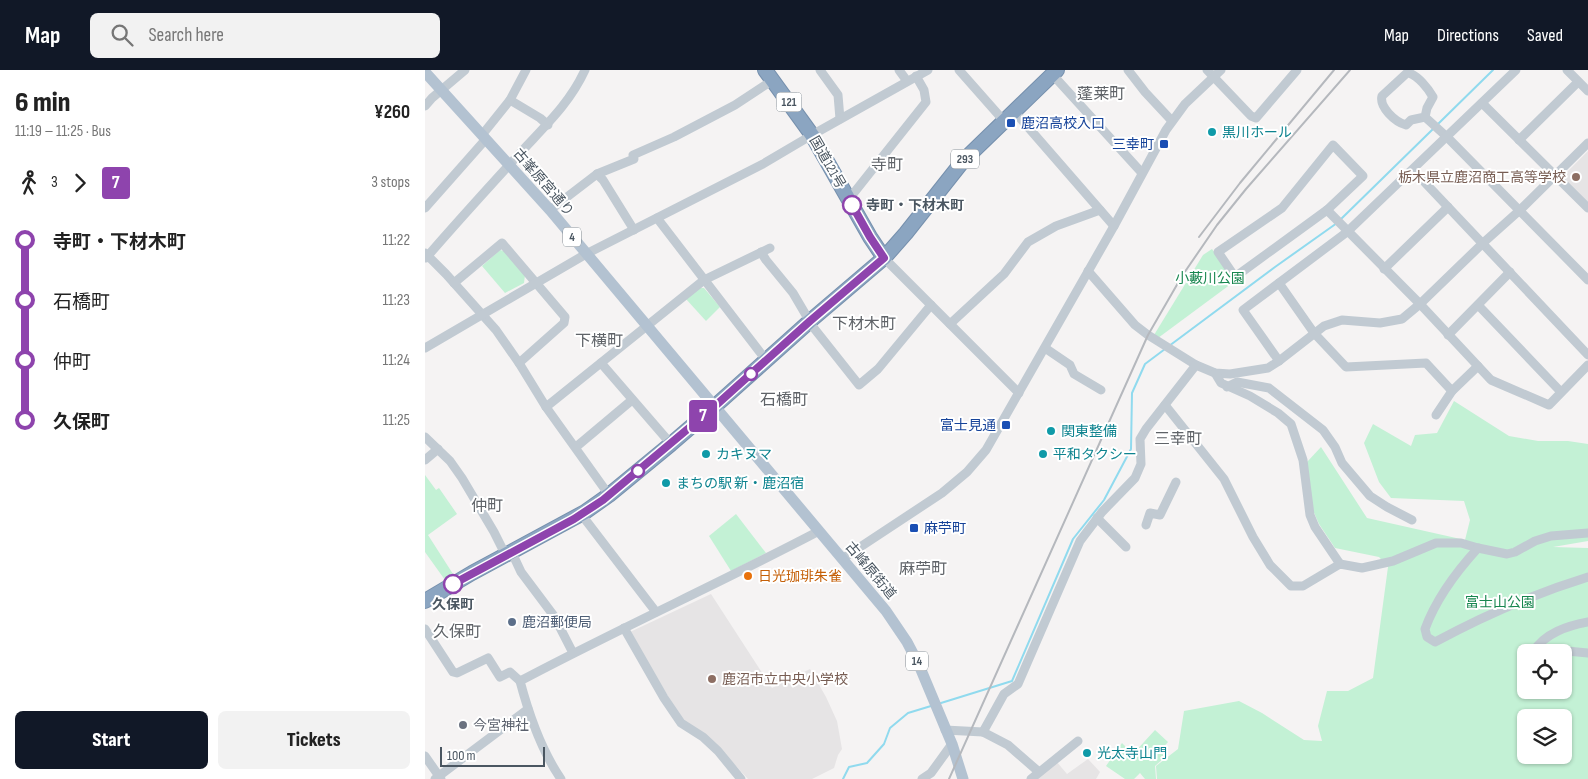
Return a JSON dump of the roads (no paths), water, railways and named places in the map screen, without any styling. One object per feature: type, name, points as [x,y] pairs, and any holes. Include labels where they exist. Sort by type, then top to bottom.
[{"type":"highway","name":"293","points":[[884,258],[955,170],[1054,72]]},
{"type":"highway","name":"国道121号","points":[[769,75],[812,134],[870,237],[884,258]]},
{"type":"highway","points":[[425,601],[472,573],[581,514],[609,495],[714,407],[884,258]]},
{"type":"main road","name":"古峯原宮通り","points":[[425,72],[550,210],[714,407]]},
{"type":"main road","name":"古峰原街道","points":[[714,407],[886,611],[907,642],[927,682],[952,744],[963,779]]},
{"type":"street","points":[[425,106],[441,89],[465,70]]},
{"type":"street","points":[[425,208],[484,137],[510,100],[526,70]]},
{"type":"street","points":[[585,70],[578,84],[548,125],[426,256],[483,315],[519,363],[546,407],[609,495]]},
{"type":"street","points":[[820,70],[838,95],[840,119]]},
{"type":"street","points":[[899,70],[907,81]]},
{"type":"street","points":[[425,348],[586,254],[763,164],[812,134],[928,70]]},
{"type":"street","points":[[959,70],[1009,116],[1114,226]]},
{"type":"street","points":[[1128,70],[1171,121]]},
{"type":"street","points":[[843,559],[942,493],[958,480],[986,450],[1114,226],[1171,121],[1214,72],[1251,116],[1256,118],[1297,70]]},
{"type":"street","points":[[1279,361],[1243,310],[1347,232],[1413,170],[1445,135],[1516,70]]},
{"type":"street","points":[[1567,70],[1588,91]]},
{"type":"street","points":[[1054,72],[1142,173]]},
{"type":"street","points":[[1427,119],[1427,108],[1433,97],[1430,91],[1415,76],[1409,73],[1404,75],[1382,96],[1383,106],[1398,122],[1404,124],[1413,119],[1427,119],[1445,135],[1588,280]]},
{"type":"street","points":[[550,210],[597,174],[735,106],[769,75]]},
{"type":"street","points":[[849,198],[926,102],[924,90],[916,76]]},
{"type":"street","points":[[1519,140],[1578,82]]},
{"type":"street","points":[[1404,124],[1428,102],[1430,91]]},
{"type":"street","points":[[510,100],[548,125]]},
{"type":"street","points":[[1482,103],[1588,208]]},
{"type":"street","points":[[1088,271],[1135,325],[1196,365],[1215,373],[1230,374],[1268,368],[1325,326],[1342,320],[1380,323],[1402,318],[1420,304],[1520,210],[1588,143]]},
{"type":"street","points":[[1333,145],[1363,176],[1327,210],[1235,277],[1218,252],[1282,208],[1333,145]]},
{"type":"street","points":[[1413,170],[1588,355]]},
{"type":"street","points":[[597,174],[603,180],[634,230]]},
{"type":"street","points":[[1384,269],[1448,207]]},
{"type":"street","points":[[950,324],[1004,274],[1028,242],[1056,226],[1100,210]]},
{"type":"street","points":[[1327,210],[1420,304],[1491,380],[1549,404],[1588,366]]},
{"type":"street","points":[[657,218],[766,360]]},
{"type":"street","points":[[454,283],[502,243],[565,317],[564,324],[519,363]]},
{"type":"street","points":[[546,407],[704,280],[770,248]]},
{"type":"street","points":[[761,252],[793,292],[819,335],[859,385],[877,369],[931,305]]},
{"type":"street","points":[[884,258],[1019,393]]},
{"type":"street","points":[[1448,335],[1510,272]]},
{"type":"street","points":[[1279,283],[1314,334],[1346,367],[1426,363],[1452,391]]},
{"type":"street","points":[[1478,306],[1561,392]]},
{"type":"street","points":[[1045,348],[1070,365],[1074,374],[1101,390]]},
{"type":"street","points":[[601,363],[671,444]]},
{"type":"street","points":[[983,732],[1004,694],[1018,684],[1080,541],[1111,500],[1135,478],[1141,464],[1140,439],[1196,365]]},
{"type":"street","points":[[1436,415],[1452,391],[1478,366]]},
{"type":"street","points":[[1215,373],[1221,383],[1250,396],[1278,413],[1291,424],[1303,460],[1310,515],[1315,527],[1340,564]]},
{"type":"street","points":[[1227,387],[1237,382],[1269,388],[1323,430],[1335,447],[1342,463],[1370,496],[1412,520]]},
{"type":"street","points":[[575,447],[632,400]]},
{"type":"street","points":[[1165,405],[1224,479],[1253,537],[1270,565],[1291,586],[1303,586],[1340,564],[1362,568],[1393,561],[1436,543],[1461,543],[1507,554],[1551,536],[1588,533]]},
{"type":"street","points":[[425,436],[450,461],[462,478],[502,548],[514,557],[525,578],[553,616],[573,653]]},
{"type":"street","points":[[425,460],[438,449]]},
{"type":"street","points":[[1146,524],[1150,513],[1160,515],[1176,482]]},
{"type":"street","points":[[581,514],[656,612]]},
{"type":"street","points":[[1097,518],[1125,547]]},
{"type":"street","points":[[520,681],[819,531]]},
{"type":"street","points":[[1478,548],[1451,582],[1430,616],[1425,629],[1427,637],[1435,642],[1510,606],[1559,586],[1588,577]]},
{"type":"street","points":[[1540,644],[1565,627],[1588,622]]},
{"type":"street","points":[[624,628],[649,673],[681,723],[703,737],[718,751],[741,779]]},
{"type":"street","points":[[425,629],[453,672],[488,658],[499,677],[510,672],[520,681],[528,709],[553,767],[561,779]]},
{"type":"street","points":[[1572,651],[1588,653]]},
{"type":"street","points":[[425,756],[440,778],[528,709]]},
{"type":"street","points":[[945,730],[983,732],[1008,745],[1039,772]]},
{"type":"street","points":[[1031,779],[1078,741]]},
{"type":"street","points":[[922,779],[931,773],[952,744]]},
{"type":"waterway","points":[[1438,124],[1493,70]]},
{"type":"waterway","points":[[1340,220],[1433,129]]},
{"type":"waterway","points":[[1169,346],[1337,223]]},
{"type":"waterway","points":[[941,703],[1012,681],[1073,539],[1104,500],[1131,449],[1132,393],[1145,364],[1165,349]]},
{"type":"waterway","points":[[843,779],[849,767],[867,763],[884,744],[890,728],[908,713],[931,706]]},
{"type":"railway","points":[[1199,237],[1240,183],[1334,70]]},
{"type":"railway","points":[[949,779],[1148,335],[1182,276],[1217,225],[1350,70]]},
{"type":"place","name":"鹿沼高校入口","points":[[1011,123]]},
{"type":"place","name":"黒川ホール","points":[[1212,132]]},
{"type":"place","name":"三幸町","points":[[1164,144]]},
{"type":"place","name":"栃木県立鹿沼商工高等学校","points":[[1576,177]]},
{"type":"place","name":"寺町・下材木町","points":[[852,205]]},
{"type":"place","name":"富士見通","points":[[1006,425]]},
{"type":"place","name":"関東整備","points":[[1051,431]]},
{"type":"place","name":"カキヌマ","points":[[706,454]]},
{"type":"place","name":"平和タクシー","points":[[1043,454]]},
{"type":"place","name":"まちの駅 新・鹿沼宿","points":[[666,483]]},
{"type":"place","name":"麻苧町","points":[[914,528]]},
{"type":"place","name":"日光珈琲朱雀","points":[[748,576]]},
{"type":"place","name":"久保町","points":[[453,584]]},
{"type":"place","name":"鹿沼郵便局","points":[[512,622]]},
{"type":"place","name":"鹿沼市立中央小学校","points":[[712,679]]},
{"type":"place","name":"今宮神社","points":[[463,725]]},
{"type":"place","name":"光太寺山門","points":[[1087,753]]},
{"type":"district","name":"蓬莱町","points":[[1101,93]]},
{"type":"district","name":"寺町","points":[[887,164]]},
{"type":"district","name":"下材木町","points":[[864,323]]},
{"type":"district","name":"下横町","points":[[599,340]]},
{"type":"district","name":"石橋町","points":[[784,399]]},
{"type":"district","name":"三幸町","points":[[1178,438]]},
{"type":"district","name":"仲町","points":[[487,505]]},
{"type":"district","name":"麻苧町","points":[[923,568]]},
{"type":"district","name":"久保町","points":[[457,631]]},
{"type":"park label","name":"小藪川公園","points":[[1210,278]]},
{"type":"park label","name":"富士山公園","points":[[1500,602]]}]
